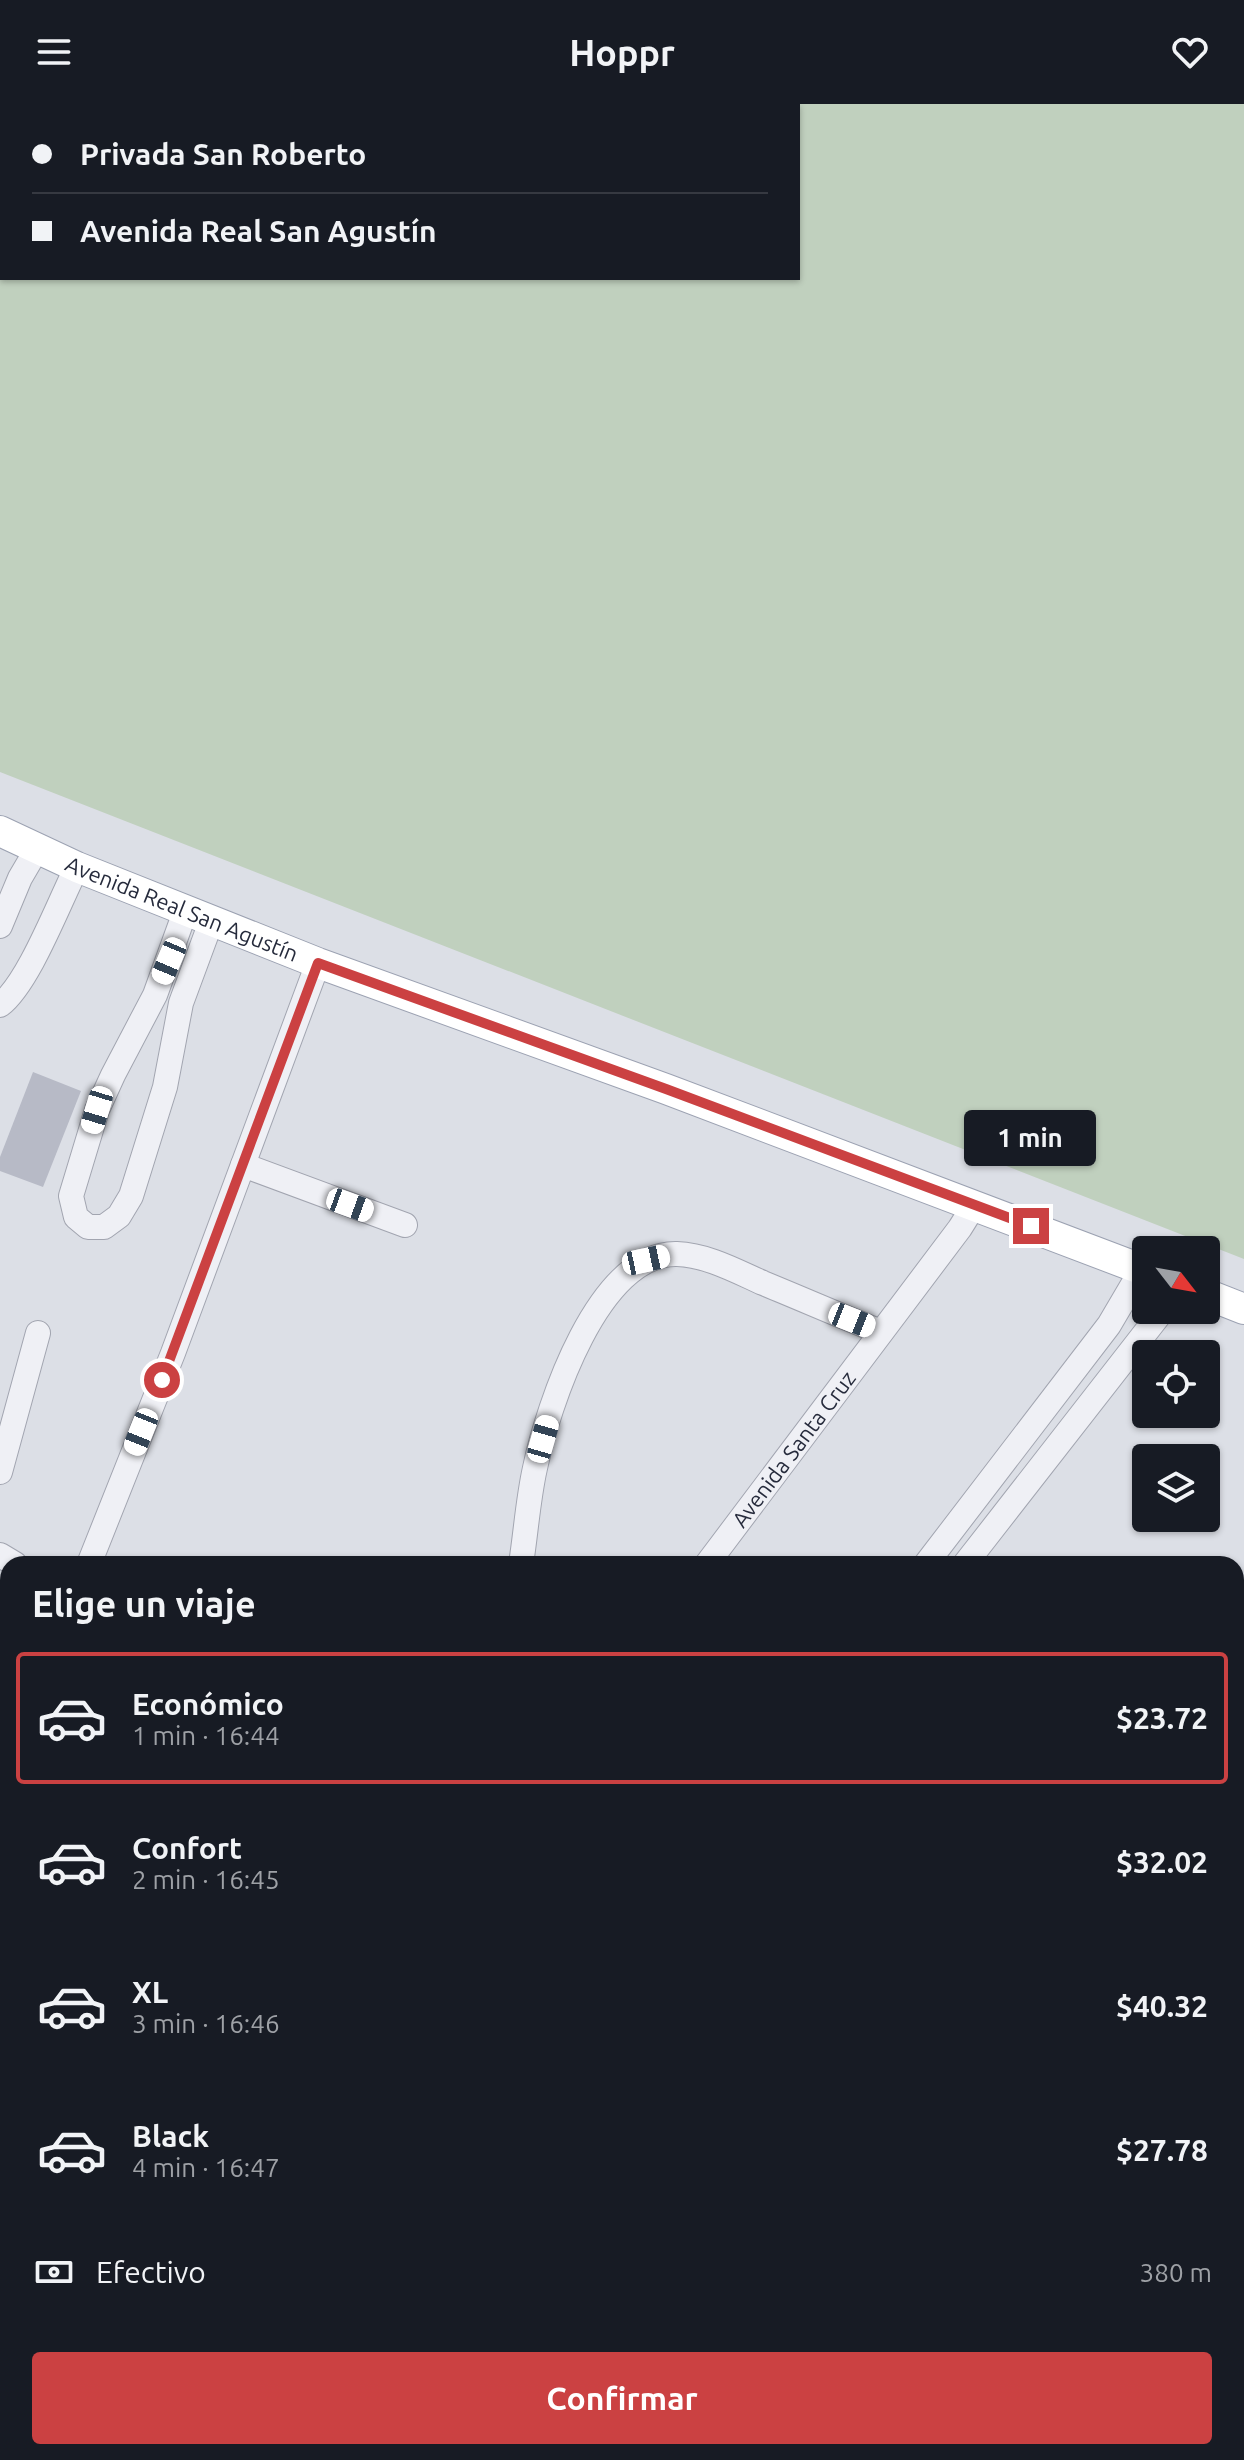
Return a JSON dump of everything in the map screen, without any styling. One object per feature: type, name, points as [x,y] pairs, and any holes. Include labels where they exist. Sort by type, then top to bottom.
[{"type":"main road","name":"Avenida Real San Agustín","points":[[0,831],[21,844],[198,917],[681,1094],[1132,1265]]},
{"type":"main road","points":[[1220,1300],[1244,1309]]},
{"type":"street","points":[[0,926],[20,878],[21,844]]},
{"type":"street","points":[[0,1005],[8,999],[26,971],[77,867]]},
{"type":"street","points":[[198,917],[192,969],[171,1046],[165,1087],[131,1196],[119,1216],[104,1227],[88,1227],[76,1217],[71,1196],[97,1110],[169,961],[198,917]]},
{"type":"street","points":[[169,961],[192,969]]},
{"type":"street","points":[[92,1556],[173,1353],[318,963]]},
{"type":"street","points":[[135,1033],[171,1046]]},
{"type":"street","points":[[243,1165],[405,1225]]},
{"type":"street","name":"Avenida Santa Cruz","points":[[713,1556],[975,1204]]},
{"type":"street","points":[[522,1556],[535,1468],[559,1382],[597,1310],[625,1276],[646,1260],[676,1254],[710,1260],[881,1332]]},
{"type":"street","points":[[932,1556],[1109,1325],[1132,1289]]},
{"type":"street","points":[[971,1556],[1152,1324]]},
{"type":"street","points":[[0,1472],[38,1333]]},
{"type":"street","points":[[963,1517],[987,1534]]},
{"type":"green space","points":[[800,104],[1244,104],[1244,1259],[1220,1250],[1220,1236],[1185,1236],[0,772],[0,280],[800,280]]},
{"type":"building","points":[[33,1072],[81,1091],[43,1187],[0,1171],[0,1157]]},
{"type":"route","points":[[162,1380],[318,963],[1031,1226]]}]
